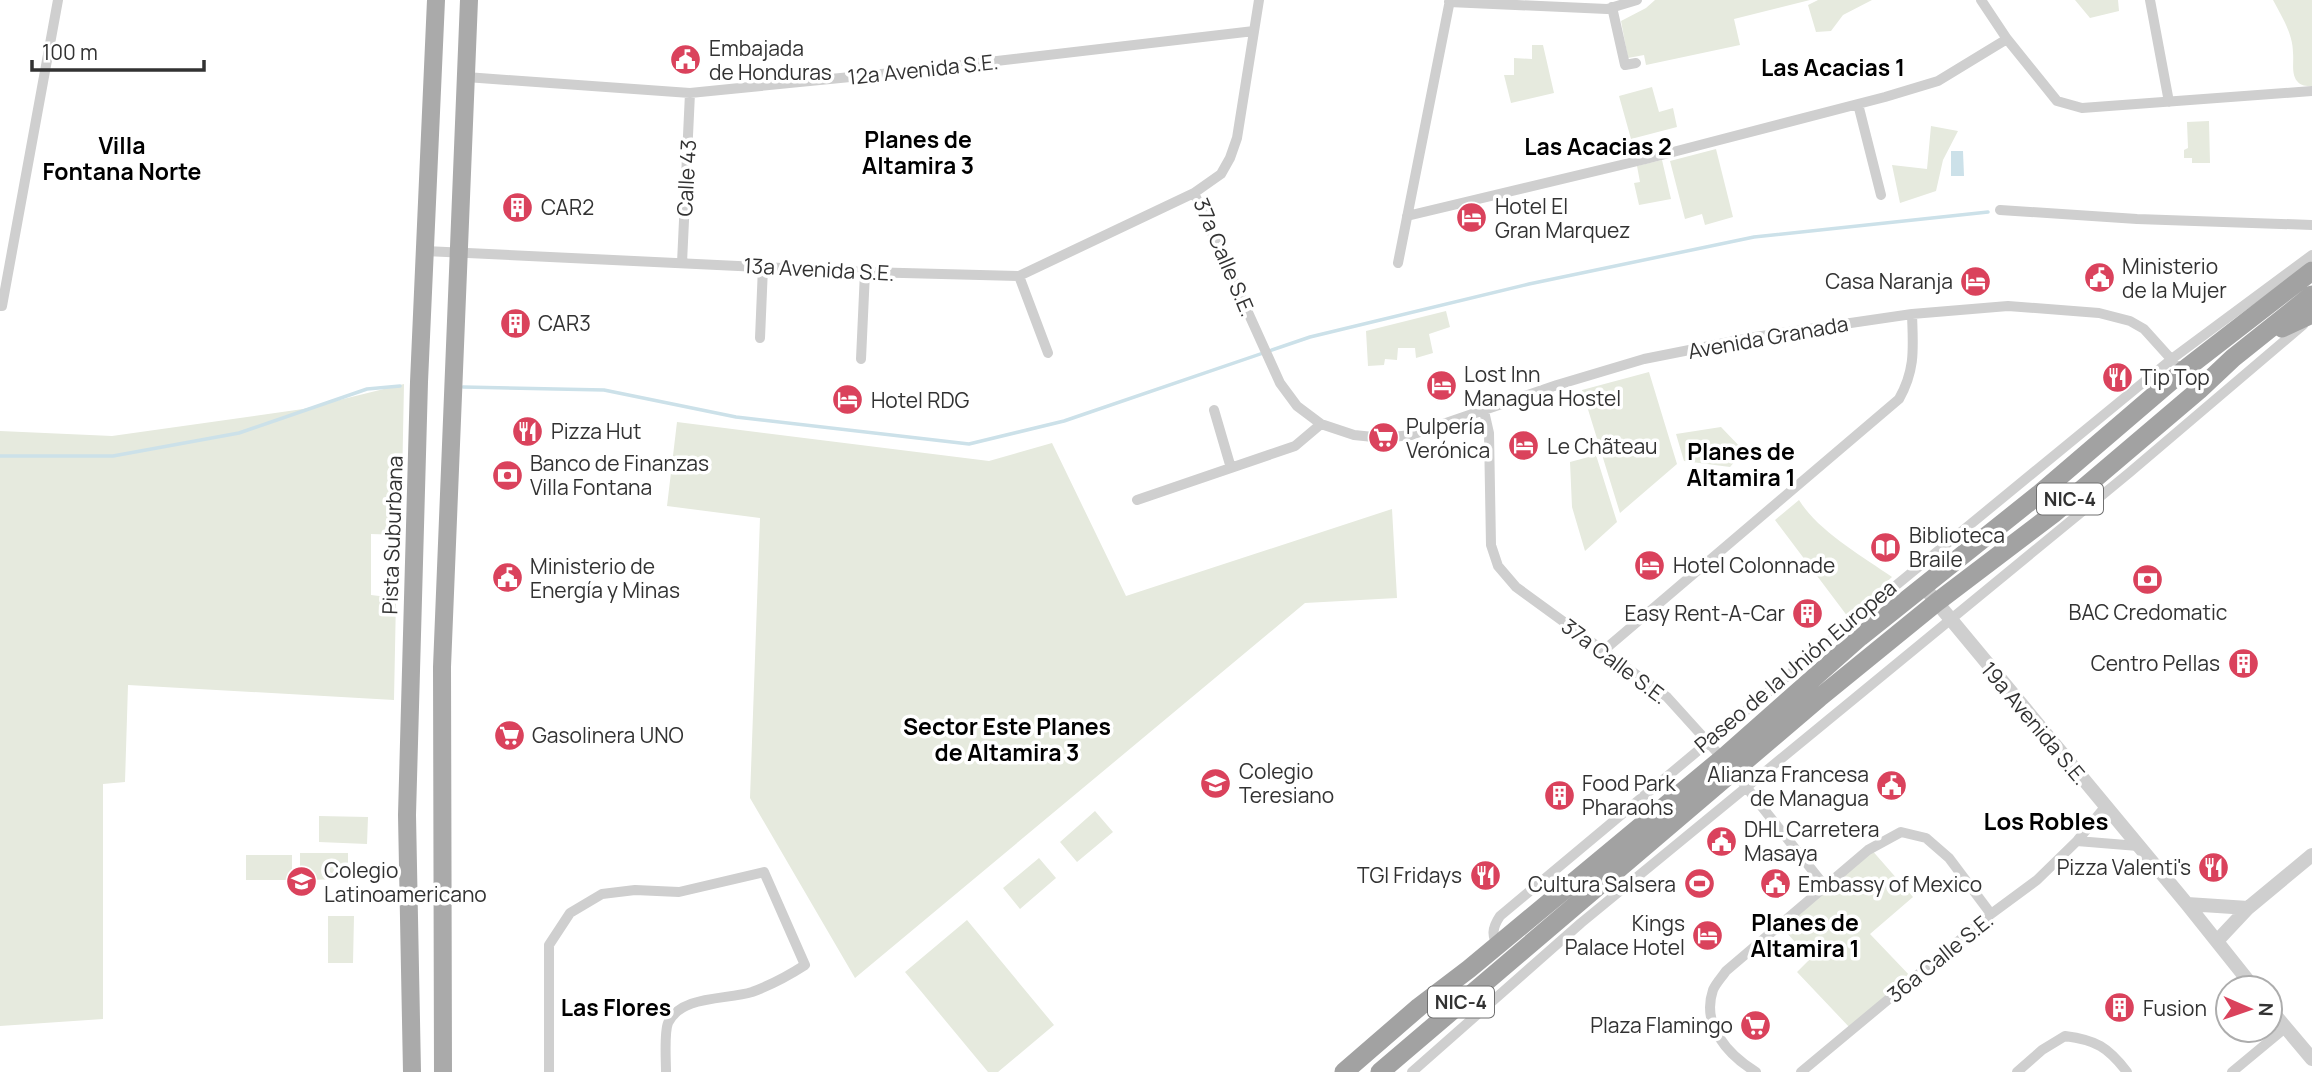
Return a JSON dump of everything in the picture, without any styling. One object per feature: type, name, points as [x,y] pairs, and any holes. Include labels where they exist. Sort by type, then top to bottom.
[{"type":"highway","name":"Paseo de la Unión Europea","points":[[1380,1072],[1508,962],[1728,764],[1860,637],[2038,495],[2178,364],[2267,295],[2312,271]]},
{"type":"highway","name":"Paseo de la Unión Europea","points":[[1344,1072],[1497,944],[2053,514],[2233,358],[2312,295]]},
{"type":"highway","points":[[2233,358],[2283,328],[2312,317]]},
{"type":"main road","name":"Pista Suburbana","points":[[412,1072],[407,815],[436,0]]},
{"type":"main road","points":[[443,1072],[442,667],[469,0]]},
{"type":"street","points":[[0,306],[58,0]]},
{"type":"street","name":"37a Calle S.E.","points":[[1259,0],[1237,138],[1221,174],[1194,193],[1280,383],[1297,406],[1321,425]]},
{"type":"street","points":[[1398,263],[1450,1],[1612,7],[1637,0]]},
{"type":"street","points":[[1981,0],[2007,39],[2057,101],[2082,108],[2311,89]]},
{"type":"street","points":[[2150,0],[2169,102]]},
{"type":"street","points":[[1612,7],[1625,65],[1636,63]]},
{"type":"street","name":"12a Avenida S.E.","points":[[466,77],[690,93],[911,71],[1254,31]]},
{"type":"street","points":[[1407,216],[1646,159],[1938,81],[2007,39]]},
{"type":"street","name":"Calle 43","points":[[682,263],[690,93]]},
{"type":"street","points":[[1858,104],[1881,195]]},
{"type":"street","name":"13a Avenida S.E.","points":[[425,251],[865,272],[1019,275],[1194,193]]},
{"type":"street","points":[[2000,211],[2312,225]]},
{"type":"street","points":[[2267,295],[2312,255]]},
{"type":"street","points":[[760,338],[763,267]]},
{"type":"street","points":[[861,359],[865,272]]},
{"type":"street","points":[[1019,275],[1048,353]]},
{"type":"street","name":"Avenida Granada","points":[[1321,425],[1354,435],[1383,438],[1411,435],[1557,385],[1644,359],[1755,337],[1912,314],[2008,306],[2099,313],[2130,321],[2178,364],[2199,390]]},
{"type":"street","points":[[1603,651],[1899,399],[1909,382],[1913,361],[1912,314]]},
{"type":"street","points":[[1412,1072],[1581,923],[2110,488],[2312,317]]},
{"type":"street","points":[[1508,962],[1493,938],[1493,931],[1500,916],[1708,741],[2178,364]]},
{"type":"street","points":[[1214,410],[1231,468]]},
{"type":"street","name":"37a Calle S.E.","points":[[1484,411],[1489,433],[1491,545],[1498,566],[1516,587],[1667,697],[1728,764],[1824,885]]},
{"type":"street","points":[[1137,500],[1295,446],[1321,425]]},
{"type":"street","name":"19a Avenida S.E.","points":[[1924,587],[2243,974]]},
{"type":"street","name":"36a Calle S.E.","points":[[1801,1072],[1991,914],[2037,880],[2077,841],[2105,807]]},
{"type":"street","points":[[1756,1072],[1741,1063],[1715,1032],[1710,1011],[1714,989],[1726,971],[1868,850],[1901,832],[1926,838],[1949,858],[1991,914]]},
{"type":"street","points":[[2077,841],[2138,846]]},
{"type":"street","points":[[2217,941],[2248,908],[2312,855]]},
{"type":"street","points":[[549,1072],[549,945],[570,913],[602,894],[635,890],[679,892],[764,872],[805,965],[782,980],[749,993],[690,1004],[676,1013],[667,1025],[666,1072]]},
{"type":"street","points":[[2188,904],[2248,908]]},
{"type":"street","points":[[2232,1072],[2285,1028],[2312,1059]]},
{"type":"street","points":[[2017,1072],[2042,1050],[2065,1036],[2103,1046],[2127,1072]]},
{"type":"shaded area","points":[[1655,0],[1810,0],[1734,19],[1740,45],[1646,65],[1644,55],[1628,58],[1621,21]]},
{"type":"shaded area","points":[[1818,0],[1872,0],[1843,15],[1831,31],[1816,32],[1808,5]]},
{"type":"shaded area","points":[[2075,0],[2118,0],[2119,11],[2090,18]]},
{"type":"shaded area","points":[[2273,0],[2312,0],[2312,86],[2302,85],[2295,78],[2291,39]]},
{"type":"shaded area","points":[[1532,45],[1543,45],[1554,93],[1511,103],[1504,75],[1514,75],[1514,58],[1532,59]]},
{"type":"shaded area","points":[[1652,87],[1659,112],[1673,108],[1677,127],[1631,139],[1619,96]]},
{"type":"shaded area","points":[[2209,121],[2210,163],[2192,163],[2192,158],[2184,158],[2184,150],[2188,148],[2187,122]]},
{"type":"shaded area","points":[[1931,126],[1958,131],[1943,160],[1936,191],[1900,203],[1892,165],[1927,169]]},
{"type":"shaded area","points":[[1716,149],[1733,217],[1705,225],[1702,214],[1685,219],[1670,161]]},
{"type":"shaded area","points":[[1662,160],[1671,199],[1639,205],[1634,183],[1640,182],[1637,166]]},
{"type":"shaded area","points":[[1446,311],[1450,327],[1429,334],[1433,353],[1416,358],[1415,348],[1398,348],[1397,360],[1385,359],[1384,365],[1368,366],[1366,331]]},
{"type":"shaded area","points":[[1649,372],[1677,464],[1620,513],[1582,390]]},
{"type":"shaded area","points":[[404,384],[401,535],[371,534],[371,595],[396,598],[394,700],[128,685],[125,782],[103,784],[103,1019],[0,1026],[0,431],[112,436],[303,409]]},
{"type":"shaded area","points":[[677,422],[989,461],[1052,443],[1126,596],[1392,509],[1397,598],[1305,603],[855,978],[750,798],[760,518],[667,506]]},
{"type":"shaded area","points":[[1721,427],[1744,451],[1730,467],[1684,461],[1676,434]]},
{"type":"shaded area","points":[[1596,455],[1617,522],[1585,551],[1572,507],[1570,462]]},
{"type":"shaded area","points":[[1799,500],[1829,532],[1892,577],[1848,617],[1775,520]]},
{"type":"shaded area","points":[[1095,811],[1113,832],[1077,862],[1060,842]]},
{"type":"shaded area","points":[[319,816],[368,817],[367,844],[319,842]]},
{"type":"shaded area","points":[[1870,848],[1913,897],[1870,934],[1913,979],[1851,1029],[1797,972],[1810,959],[1779,924]]},
{"type":"shaded area","points":[[300,853],[348,853],[348,879],[300,880]]},
{"type":"shaded area","points":[[246,855],[292,855],[292,880],[246,880]]},
{"type":"shaded area","points":[[1039,858],[1056,878],[1020,909],[1003,888]]},
{"type":"shaded area","points":[[328,916],[354,916],[353,963],[328,963]]},
{"type":"shaded area","points":[[967,920],[1054,1025],[998,1072],[988,1072],[905,972]]},
{"type":"water","points":[[1951,151],[1963,151],[1964,176],[1951,176]]},
{"type":"waterway","points":[[463,387],[604,390],[736,417],[969,444],[1064,421],[1310,337],[1529,284],[1754,237],[1988,212]]},
{"type":"waterway","points":[[0,456],[113,456],[239,433],[367,389],[400,386]]},
{"type":"place","name":"Embajada de Honduras","points":[[686,60]]},
{"type":"place","name":"CAR2","points":[[518,207]]},
{"type":"place","name":"Hotel El Gran Marquez","points":[[1472,218]]},
{"type":"place","name":"Ministerio de la Mujer","points":[[2099,278]]},
{"type":"place","name":"Casa Naranja","points":[[1976,281]]},
{"type":"place","name":"CAR3","points":[[515,323]]},
{"type":"place","name":"Tip Top","points":[[2117,377]]},
{"type":"place","name":"Lost Inn Managua Hostel","points":[[1441,386]]},
{"type":"place","name":"Hotel RDG","points":[[848,400]]},
{"type":"place","name":"Pizza Hut","points":[[528,431]]},
{"type":"place","name":"Pulpería Verónica","points":[[1383,438]]},
{"type":"place","name":"Le Chãteau","points":[[1524,446]]},
{"type":"place","name":"Banco de Finanzas Villa Fontana","points":[[507,475]]},
{"type":"place","name":"Biblioteca Braile","points":[[1886,547]]},
{"type":"place","name":"Hotel Colonnade","points":[[1650,565]]},
{"type":"place","name":"Ministerio de Energía y Minas","points":[[507,578]]},
{"type":"place","name":"BAC Credomatic","points":[[2148,580]]},
{"type":"place","name":"Easy Rent-A-Car","points":[[1808,613]]},
{"type":"place","name":"Centro Pellas","points":[[2243,663]]},
{"type":"place","name":"Gasolinera UNO","points":[[509,735]]},
{"type":"place","name":"Colegio Teresiano","points":[[1216,783]]},
{"type":"place","name":"Alianza Francesa de Managua","points":[[1892,786]]},
{"type":"place","name":"Food Park Pharaohs","points":[[1559,795]]},
{"type":"place","name":"DHL Carretera Masaya","points":[[1721,841]]},
{"type":"place","name":"Pizza Valenti's","points":[[2214,867]]},
{"type":"place","name":"TGI Fridays","points":[[1485,875]]},
{"type":"place","name":"Colegio Latinoamericano","points":[[301,882]]},
{"type":"place","name":"Cultura Salsera","points":[[1699,884]]},
{"type":"place","name":"Embassy of Mexico","points":[[1775,884]]},
{"type":"place","name":"Kings Palace Hotel","points":[[1708,935]]},
{"type":"place","name":"Fusion","points":[[2120,1008]]},
{"type":"place","name":"Plaza Flamingo","points":[[1756,1025]]},
{"type":"district","name":"Las Acacias 1","points":[[1833,67]]},
{"type":"district","name":"Las Acacias 2","points":[[1598,146]]},
{"type":"district","name":"Planes de Altamira 3","points":[[918,152]]},
{"type":"district","name":"Villa Fontana Norte","points":[[122,158]]},
{"type":"district","name":"Planes de Altamira 1","points":[[1741,464]]},
{"type":"district","name":"Sector Este Planes de Altamira 3","points":[[1007,739]]},
{"type":"district","name":"Los Robles","points":[[2046,820]]},
{"type":"district","name":"Planes de Altamira 1","points":[[1805,935]]},
{"type":"district","name":"Las Flores","points":[[616,1007]]}]
